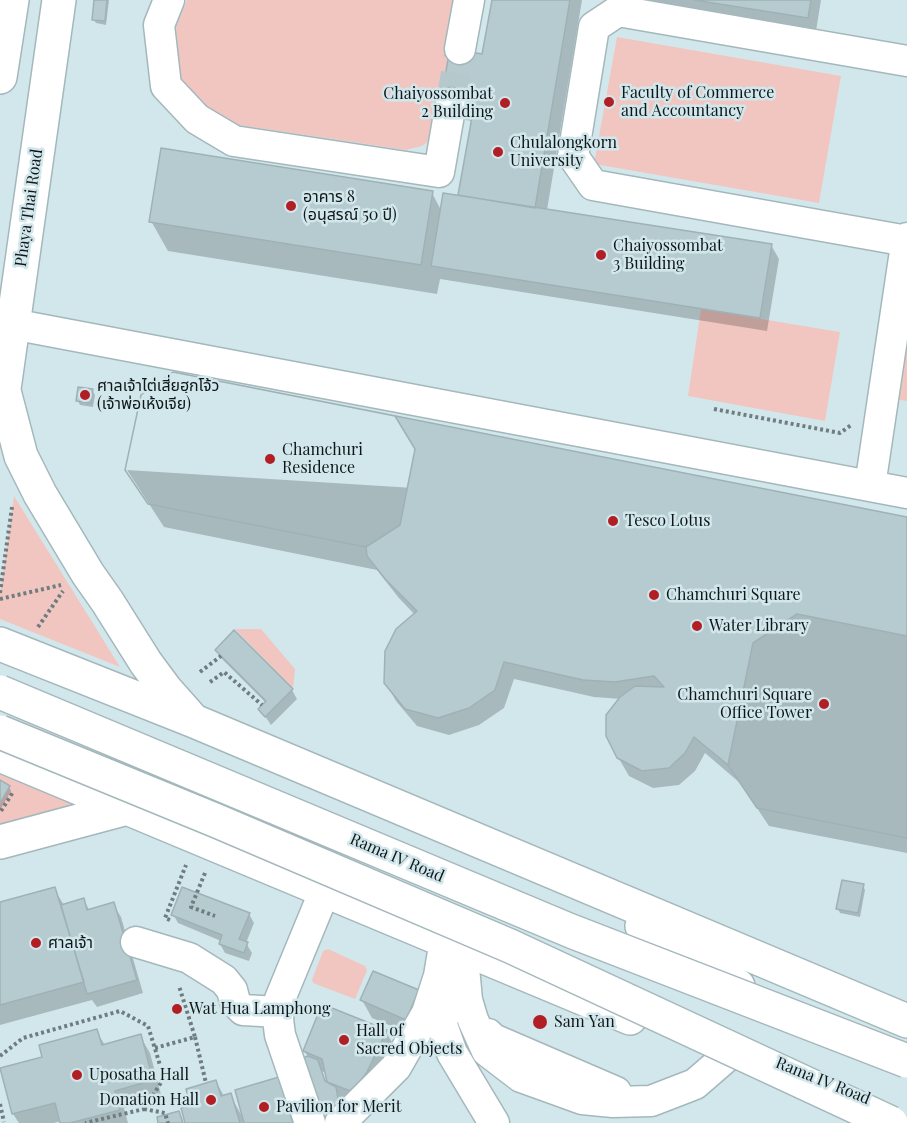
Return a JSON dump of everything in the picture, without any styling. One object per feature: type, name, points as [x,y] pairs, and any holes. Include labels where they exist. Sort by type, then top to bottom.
[{"type":"main road","points":[[0,77],[12,0]]},
{"type":"main road","name":"Phaya Thai Road","points":[[2,404],[58,0]]},
{"type":"main road","points":[[2,404],[21,456],[40,494],[88,574],[146,663],[166,690],[194,721]]},
{"type":"main road","points":[[0,644],[194,721],[907,1021]]},
{"type":"main road","name":"Rama IV Road","points":[[0,692],[571,931],[907,1061]]},
{"type":"main road","name":"Rama IV Road","points":[[0,732],[217,821],[510,946],[891,1123]]},
{"type":"main road","name":"Rama IV Road","points":[[0,755],[878,1123]]},
{"type":"main road","points":[[0,842],[127,808]]},
{"type":"main road","points":[[567,878],[714,973],[767,1003],[907,1071]]},
{"type":"main road","name":"Rama IV Road","points":[[528,975],[745,1050],[907,1116]]},
{"type":"street","points":[[460,49],[468,0]]},
{"type":"street","points":[[870,486],[907,240],[593,185],[573,156],[594,27],[618,11],[907,61]]},
{"type":"street","points":[[164,13],[166,86],[197,119],[234,141],[439,172],[451,103]]},
{"type":"street","points":[[12,324],[907,493]]},
{"type":"street","points":[[310,1123],[280,1035],[279,1012],[280,999],[325,890]]},
{"type":"street","points":[[136,942],[189,958],[224,980],[243,1010],[279,1012]]},
{"type":"street","points":[[455,944],[464,968],[467,1000],[487,1051],[521,1077],[582,1099],[613,1102],[651,1101],[695,1084],[725,1058]]},
{"type":"street","points":[[340,1123],[396,1067],[427,1013],[439,976],[455,944]]},
{"type":"street","points":[[455,944],[442,1025],[452,1053],[494,1123]]},
{"type":"path","points":[[714,409],[840,433],[883,402]]},
{"type":"path","points":[[0,593],[14,496]]},
{"type":"path","points":[[0,599],[68,584],[34,633]]},
{"type":"path","points":[[200,672],[221,656]]},
{"type":"path","points":[[210,681],[224,672],[262,705]]},
{"type":"path","points":[[0,812],[17,786]]},
{"type":"path","points":[[176,922],[165,918],[186,864]]},
{"type":"path","points":[[205,872],[191,907],[215,916]]},
{"type":"path","points":[[178,982],[206,1083]]},
{"type":"path","points":[[0,1056],[23,1038],[120,1011],[148,1026],[164,1078],[144,1109]]},
{"type":"path","points":[[155,1048],[195,1037]]},
{"type":"path","points":[[0,1104],[5,1123]]},
{"type":"path","points":[[85,1123],[144,1109],[165,1113],[168,1123]]},
{"type":"shaded area","points":[[187,0],[454,0],[458,8],[434,137],[422,146],[406,150],[239,125],[207,106],[181,79],[176,27]]},
{"type":"shaded area","points":[[617,37],[841,76],[819,203],[594,164]]},
{"type":"shaded area","points":[[907,307],[907,401],[893,399]]},
{"type":"shaded area","points":[[701,309],[840,332],[825,421],[688,396]]},
{"type":"shaded area","points":[[14,496],[120,667],[0,619],[0,593]]},
{"type":"shaded area","points":[[235,629],[261,629],[295,669],[293,689]]},
{"type":"shaded area","points":[[0,774],[82,807],[0,827]]},
{"type":"shaded area","points":[[328,949],[365,966],[367,970],[355,999],[313,983],[312,980],[323,951]]},
{"type":"building","points":[[94,0],[107,0],[105,21],[92,20]]},
{"type":"building","name":"Chaiyossombat 2 Building","points":[[492,0],[570,0],[535,208],[458,195],[474,106],[441,100],[450,48],[482,54]]},
{"type":"building","points":[[694,0],[811,0],[808,18]]},
{"type":"building","name":"อาคาร 8 (อนุสรณ์ 50 ปี)","points":[[161,148],[433,191],[421,265],[149,222]]},
{"type":"building","name":"Chaiyossombat 3 Building","points":[[443,193],[772,244],[760,318],[431,266]]},
{"type":"building","name":"Chamchuri Residence","points":[[173,372],[395,416],[415,449],[400,525],[366,547],[148,504],[125,470],[141,395]]},
{"type":"building","name":"Chamchuri Square","points":[[173,372],[907,517],[907,838],[757,808],[728,765],[694,737],[685,753],[669,768],[642,771],[617,758],[606,736],[606,715],[620,697],[635,686],[664,687],[654,676],[615,682],[583,680],[504,662],[495,690],[469,708],[438,718],[405,709],[384,683],[385,651],[396,629],[417,611],[386,580],[367,556],[366,547],[148,504],[125,470],[141,395]]},
{"type":"building","name":"ศาลเจ้าไต่เสี่ยฮุกโจ้ว (เจ้าพ่อเห้งเจีย)","points":[[78,387],[93,389],[91,403],[76,401]]},
{"type":"building","name":"Chamchuri Square Office Tower","points":[[797,614],[907,636],[907,838],[757,808],[728,765],[753,643]]},
{"type":"building","points":[[234,630],[293,689],[265,717],[258,709],[266,701],[215,650]]},
{"type":"building","points":[[0,780],[10,786],[0,803]]},
{"type":"building","points":[[842,880],[864,884],[858,913],[836,909]]},
{"type":"building","name":"ศาลเจ้า","points":[[55,887],[84,982],[0,1005],[0,902]]},
{"type":"building","points":[[182,887],[250,913],[239,939],[248,942],[244,953],[219,944],[222,935],[171,915]]},
{"type":"building","points":[[84,898],[87,910],[114,902],[137,980],[87,994],[61,905]]},
{"type":"building","points":[[373,971],[419,990],[406,1020],[360,1000]]},
{"type":"building","name":"Hall of Sacred Objects","points":[[322,1004],[387,1030],[367,1072],[353,1092],[327,1082],[322,1059],[303,1051]]},
{"type":"building","name":"Uposatha Hall","points":[[97,1029],[102,1045],[141,1034],[153,1080],[115,1091],[120,1110],[70,1123],[60,1123],[55,1103],[12,1114],[0,1068],[42,1057],[39,1045]]},
{"type":"building","points":[[308,1056],[318,1060],[325,1081],[336,1087],[339,1104],[313,1111],[296,1060]]},
{"type":"building","name":"Pavilion for Merit","points":[[279,1077],[293,1123],[244,1123],[235,1090]]},
{"type":"building","name":"Donation Hall","points":[[216,1080],[221,1096],[231,1093],[240,1123],[185,1123],[181,1108],[190,1105],[186,1089]]},
{"type":"building","points":[[179,1111],[183,1123],[158,1123],[157,1117]]},
{"type":"tunnel","points":[[451,103],[460,49]]},
{"type":"place","name":"Faculty of Commerce and Accountancy","points":[[609,102]]},
{"type":"place","name":"Chaiyossombat 2 Building","points":[[505,103]]},
{"type":"place","name":"Chulalongkorn University","points":[[498,152]]},
{"type":"place","name":"อาคาร 8 (อนุสรณ์ 50 ปี)","points":[[291,206]]},
{"type":"place","name":"Chaiyossombat 3 Building","points":[[601,255]]},
{"type":"place","name":"ศาลเจ้าไต่เสี่ยฮุกโจ้ว (เจ้าพ่อเห้งเจีย)","points":[[85,395]]},
{"type":"place","name":"Chamchuri Residence","points":[[270,459]]},
{"type":"place","name":"Tesco Lotus","points":[[613,521]]},
{"type":"place","name":"Chamchuri Square","points":[[654,595]]},
{"type":"place","name":"Water Library","points":[[697,626]]},
{"type":"place","name":"Chamchuri Square Office Tower","points":[[824,704]]},
{"type":"place","name":"ศาลเจ้า","points":[[36,943]]},
{"type":"place","name":"Wat Hua Lamphong","points":[[177,1009]]},
{"type":"place","name":"Sam Yan","points":[[540,1022]]},
{"type":"place","name":"Hall of Sacred Objects","points":[[344,1040]]},
{"type":"place","name":"Uposatha Hall","points":[[77,1075]]},
{"type":"place","name":"Donation Hall","points":[[211,1100]]},
{"type":"place","name":"Pavilion for Merit","points":[[264,1107]]}]
